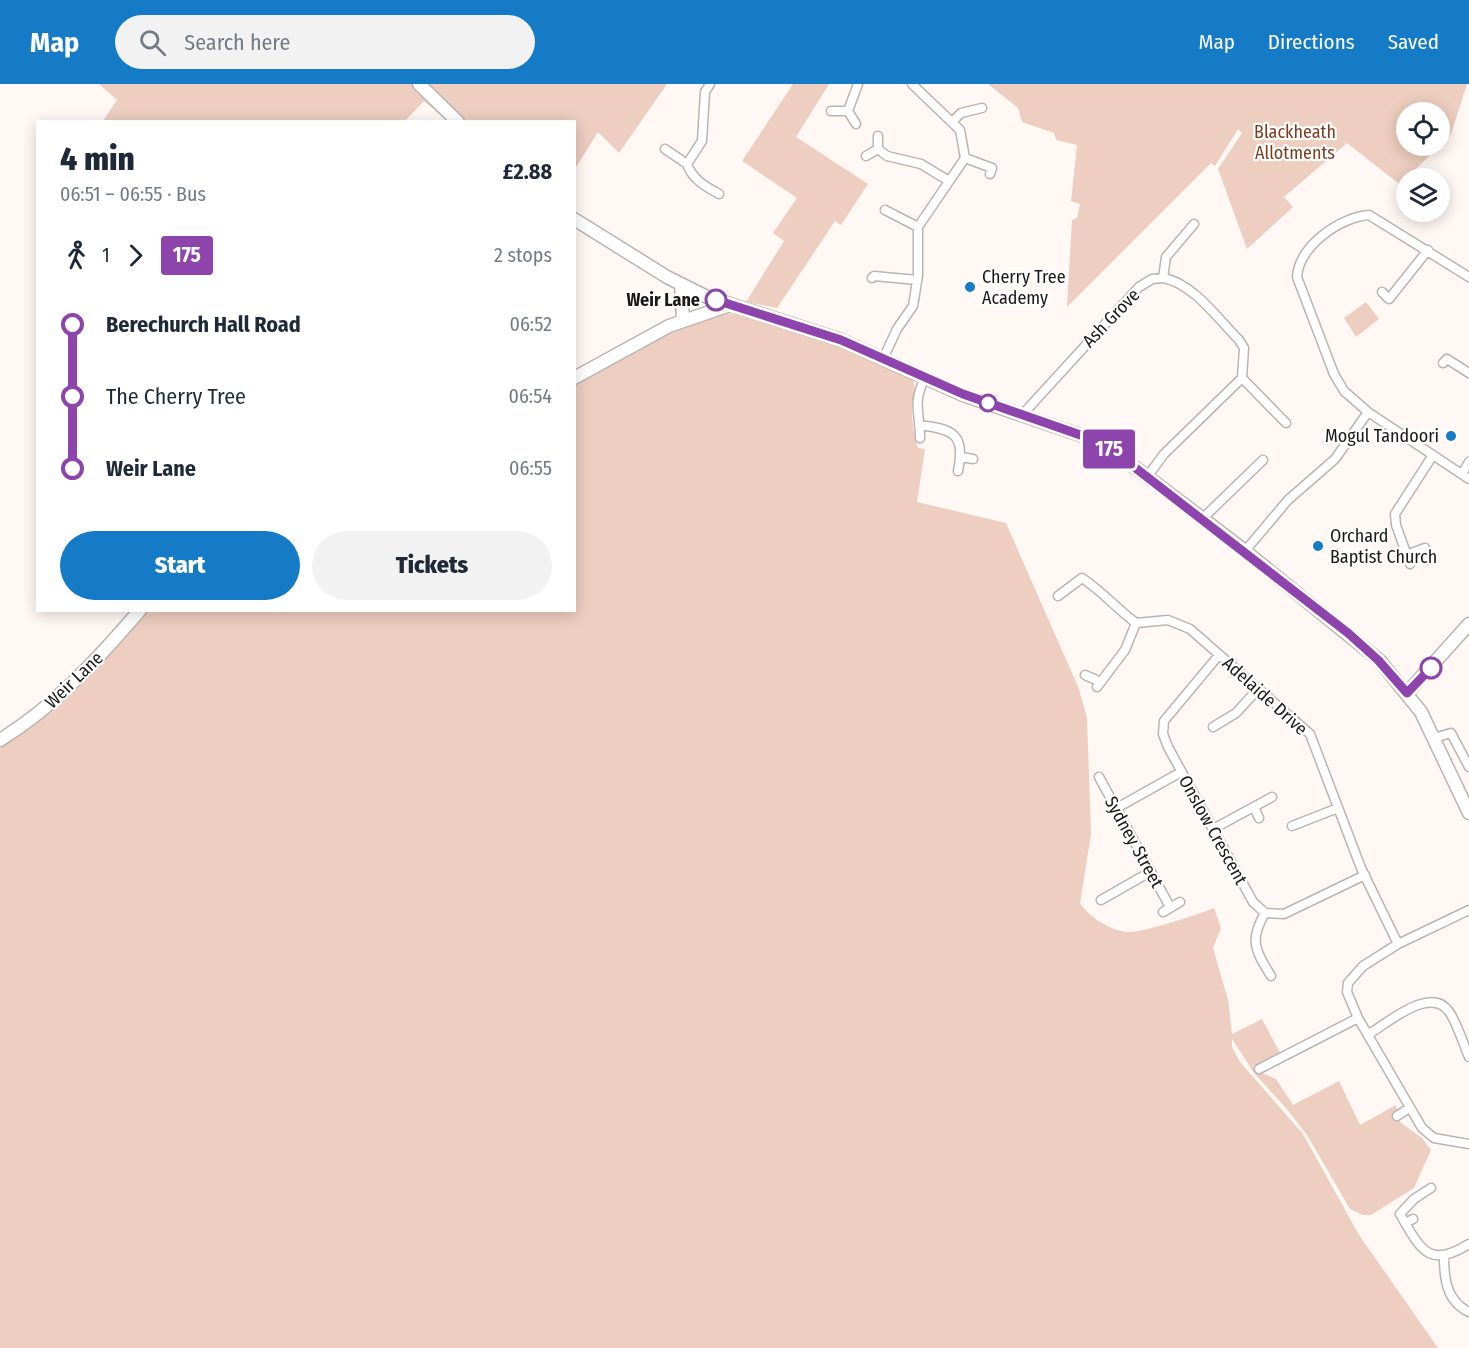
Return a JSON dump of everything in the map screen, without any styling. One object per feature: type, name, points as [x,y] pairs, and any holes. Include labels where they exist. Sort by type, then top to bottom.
[{"type":"main road","points":[[419,84],[456,120]]},
{"type":"main road","points":[[576,220],[681,284],[730,305],[799,325],[925,378],[1089,438],[1147,477],[1245,551],[1360,643],[1407,693],[1434,738],[1469,813]]},
{"type":"main road","points":[[681,284],[683,320]]},
{"type":"main road","points":[[576,377],[683,320],[730,305]]},
{"type":"main road","name":"Weir Lane","points":[[0,740],[35,717],[78,677],[138,612]]},
{"type":"main road","points":[[1407,693],[1469,624]]},
{"type":"street","points":[[687,164],[702,141],[705,92],[710,84]]},
{"type":"street","points":[[848,111],[858,84]]},
{"type":"street","points":[[883,359],[897,329],[913,306],[917,280],[918,227],[965,158],[960,130],[953,121],[929,103],[912,84]]},
{"type":"street","points":[[953,121],[961,112],[982,108]]},
{"type":"street","points":[[831,111],[848,111]]},
{"type":"street","points":[[848,111],[856,124]]},
{"type":"street","points":[[878,136],[878,149]]},
{"type":"street","points":[[665,149],[687,164],[699,182],[719,194]]},
{"type":"street","points":[[878,149],[887,156],[921,164],[949,181]]},
{"type":"street","points":[[866,156],[878,149]]},
{"type":"street","points":[[965,158],[992,168],[990,174]]},
{"type":"street","points":[[885,210],[918,227]]},
{"type":"street","points":[[1469,277],[1370,215],[1357,216],[1336,226],[1312,248],[1298,267],[1297,277],[1334,374],[1344,391],[1368,412],[1465,476],[1469,462]]},
{"type":"street","points":[[1147,477],[1164,454],[1242,378],[1244,348],[1239,340],[1187,288],[1172,279],[1163,278],[1166,257],[1194,225]]},
{"type":"street","points":[[1382,292],[1391,303],[1428,250]]},
{"type":"street","points":[[874,275],[917,280]]},
{"type":"street","name":"Ash Grove","points":[[1022,415],[1139,286],[1152,279],[1163,278]]},
{"type":"street","points":[[1443,363],[1447,359],[1469,373]]},
{"type":"street","points":[[920,438],[915,407],[919,389],[925,378]]},
{"type":"street","points":[[1242,378],[1277,419],[1286,423]]},
{"type":"street","points":[[1245,551],[1275,514],[1335,459],[1368,412]]},
{"type":"street","points":[[919,425],[951,432],[960,442],[961,457],[958,471]]},
{"type":"street","points":[[1410,564],[1396,525],[1395,514],[1433,455]]},
{"type":"street","points":[[961,457],[972,459]]},
{"type":"street","points":[[1202,519],[1263,460]]},
{"type":"street","points":[[1406,555],[1425,548]]},
{"type":"street","points":[[1063,594],[1082,578],[1098,588],[1113,605],[1136,624],[1125,650],[1099,685],[1085,675]]},
{"type":"street","name":"Adelaide Drive","points":[[1136,624],[1168,620],[1190,629],[1310,734],[1365,875],[1398,944]]},
{"type":"street","name":"Onslow Crescent","points":[[1219,655],[1164,721],[1165,740],[1180,772],[1253,902],[1265,913]]},
{"type":"street","points":[[1213,728],[1236,713],[1258,689]]},
{"type":"street","points":[[1434,738],[1451,734],[1469,767]]},
{"type":"street","points":[[1115,809],[1180,772]]},
{"type":"street","name":"Sydney Street","points":[[1099,777],[1150,872],[1166,909],[1179,902]]},
{"type":"street","points":[[1214,829],[1272,797]]},
{"type":"street","points":[[1254,807],[1259,818]]},
{"type":"street","points":[[1296,827],[1338,808]]},
{"type":"street","points":[[1102,888],[1104,898],[1150,872]]},
{"type":"street","points":[[1271,976],[1254,938],[1265,913],[1284,914],[1301,908],[1365,875]]},
{"type":"street","points":[[1469,910],[1398,944],[1363,966],[1348,983],[1347,992],[1358,1018],[1422,1128],[1434,1138],[1469,1144]]},
{"type":"street","points":[[1255,969],[1264,964]]},
{"type":"street","points":[[1369,1035],[1417,1005],[1431,1001],[1440,1003],[1450,1014],[1469,1057]]},
{"type":"street","points":[[1265,1068],[1358,1018]]},
{"type":"street","points":[[1397,1116],[1409,1108]]},
{"type":"street","points":[[1431,1188],[1414,1199],[1400,1214],[1409,1221],[1423,1251],[1434,1257],[1444,1256],[1469,1244]]},
{"type":"street","points":[[1444,1256],[1446,1286],[1462,1308],[1469,1312]]},
{"type":"green space","points":[[99,84],[667,84],[619,153],[598,132],[576,167],[576,120],[446,120],[424,101],[406,120],[104,120],[117,100]]},
{"type":"green space","points":[[793,84],[829,84],[796,137],[868,184],[841,225],[835,221],[777,308],[746,302],[784,241],[773,233],[797,198],[742,161]]},
{"type":"green space","name":"Blackheath Allotments","points":[[988,84],[1467,84],[1450,135],[1450,102],[1396,102],[1396,156],[1429,156],[1417,168],[1396,168],[1396,182],[1347,143],[1284,197],[1293,207],[1247,249],[1218,169],[1242,133],[1238,129],[1215,166],[1211,163],[1067,307],[1072,220],[1077,218],[1080,204],[1071,201],[1077,145],[1056,140],[1054,133],[1022,122],[1018,108]]},
{"type":"green space","points":[[1366,302],[1379,319],[1356,337],[1344,318]]},
{"type":"green space","points":[[738,312],[838,344],[913,380],[914,434],[918,448],[925,449],[917,502],[1006,523],[1079,689],[1087,718],[1091,834],[1080,903],[1100,922],[1126,932],[1157,927],[1214,908],[1221,928],[1213,948],[1228,1000],[1232,1034],[1262,1019],[1280,1053],[1253,1066],[1255,1070],[1276,1079],[1293,1105],[1339,1081],[1360,1125],[1396,1105],[1400,1122],[1422,1138],[1431,1150],[1414,1188],[1371,1215],[1363,1215],[1350,1209],[1307,1135],[1254,1073],[1232,1039],[1232,1047],[1240,1062],[1303,1134],[1359,1235],[1438,1348],[0,1348],[0,740],[35,717],[139,612],[576,612],[576,377],[669,326]]},
{"type":"bus line","name":"175","points":[[716,300],[841,340],[963,394],[1089,438],[1120,456],[1348,633],[1378,660],[1407,693],[1431,668]]},
{"type":"place","name":"Cherry Tree Academy","points":[[970,287]]},
{"type":"place","name":"Weir Lane","points":[[716,300]]},
{"type":"place","name":"Mogul Tandoori","points":[[1451,436]]},
{"type":"place","name":"Orchard Baptist Church","points":[[1318,546]]}]
